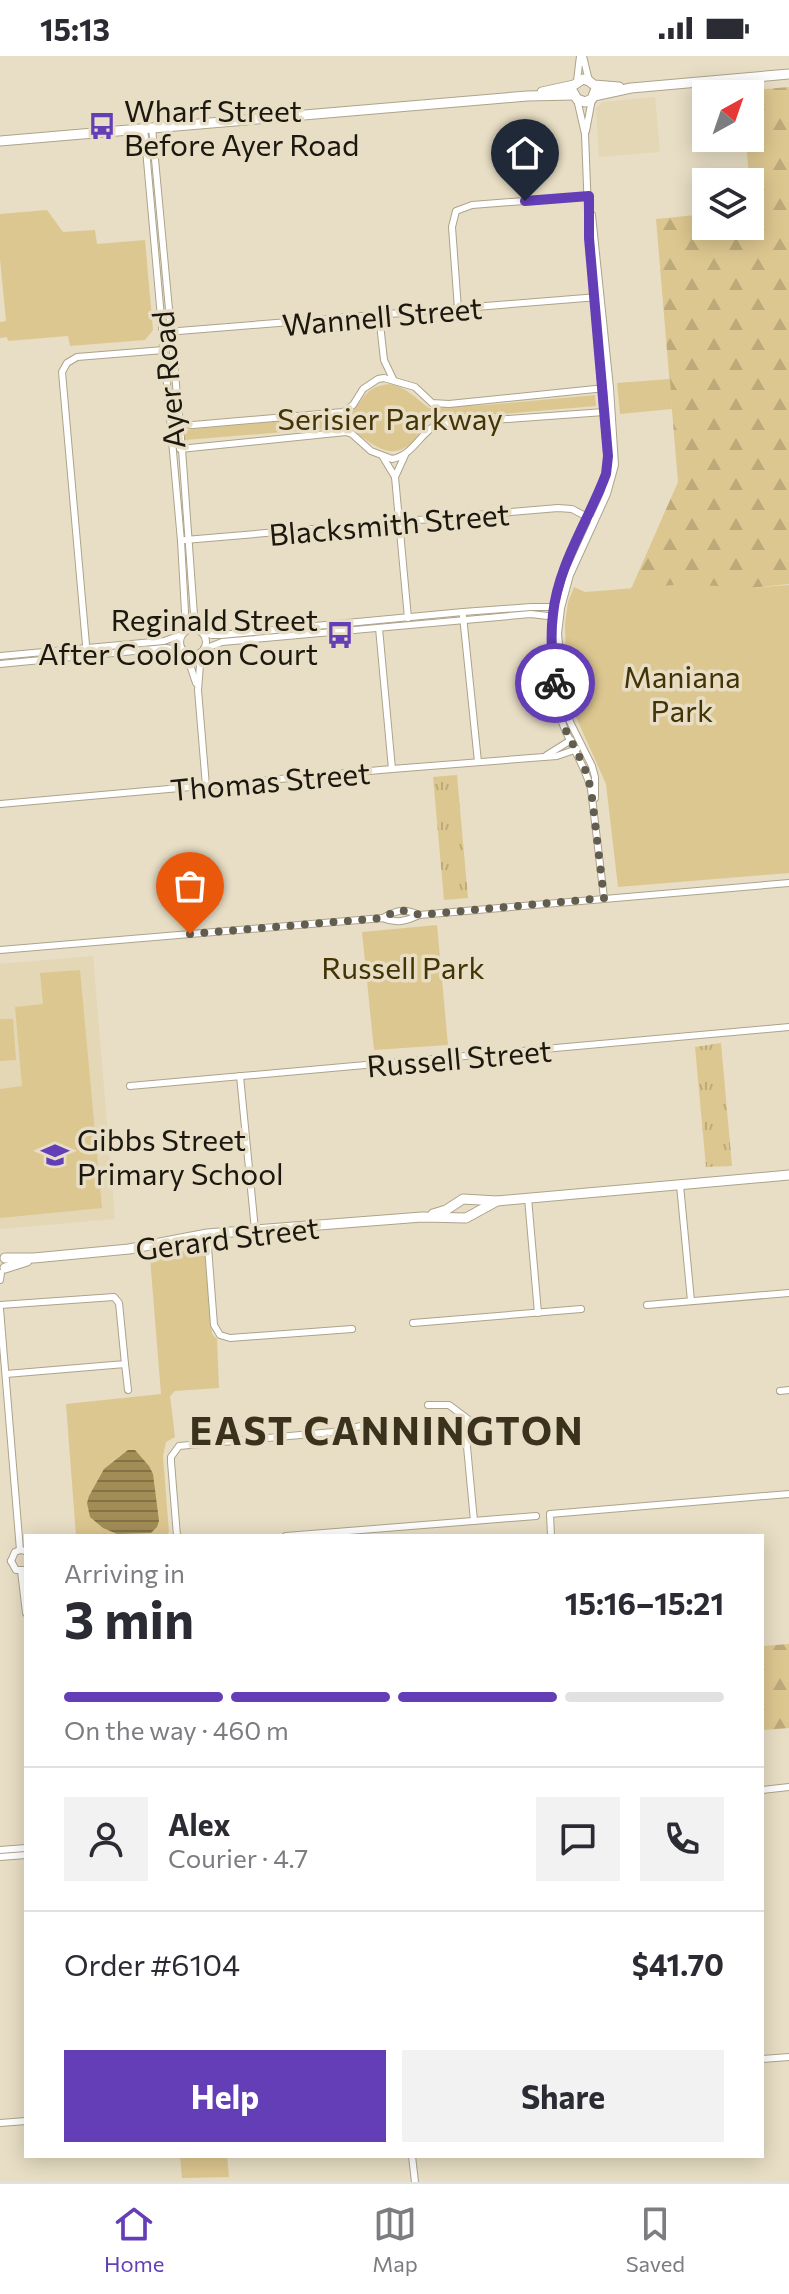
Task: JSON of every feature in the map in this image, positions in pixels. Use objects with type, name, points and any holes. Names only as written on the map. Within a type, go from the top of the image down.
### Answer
[{"type":"street","points":[[582,56],[592,83],[593,98],[585,134]]},
{"type":"street","points":[[582,56],[575,90],[585,134],[589,238],[598,296],[608,412],[608,464],[591,519],[563,573],[552,658],[558,711],[587,774],[595,813],[604,898]]},
{"type":"street","points":[[575,90],[585,102],[631,88],[789,74]]},
{"type":"street","points":[[0,141],[527,96],[575,90],[583,79],[631,88]]},
{"type":"street","name":"Ayer Road","points":[[148,127],[176,423],[174,450],[194,615],[199,630]]},
{"type":"street","points":[[458,309],[452,227],[456,211],[472,205],[589,196]]},
{"type":"street","name":"Wannell Street","points":[[166,332],[598,296]]},
{"type":"street","points":[[379,315],[384,360],[381,378]]},
{"type":"street","name":"Ayer Road","points":[[166,332],[164,350],[182,449],[185,540],[182,634]]},
{"type":"street","points":[[87,652],[62,372],[67,363],[77,357],[164,350]]},
{"type":"street","points":[[384,360],[393,379]]},
{"type":"street","points":[[176,423],[193,425],[343,412],[353,405],[363,389],[381,378],[415,387],[432,403],[449,404],[606,388]]},
{"type":"street","points":[[395,477],[405,455],[429,428],[438,424],[608,412]]},
{"type":"street","points":[[174,450],[346,432],[382,456],[392,459],[405,455]]},
{"type":"street","points":[[382,456],[395,477],[408,622]]},
{"type":"street","name":"Blacksmith Street","points":[[185,540],[558,508],[572,509],[591,519]]},
{"type":"street","points":[[0,664],[164,641],[189,629],[221,635],[408,622],[557,607]]},
{"type":"street","points":[[463,616],[531,614],[556,617]]},
{"type":"street","points":[[463,616],[478,762]]},
{"type":"street","points":[[556,617],[565,702],[595,777],[595,813]]},
{"type":"street","points":[[0,656],[165,648],[194,655],[222,642],[378,624]]},
{"type":"street","points":[[378,624],[392,769]]},
{"type":"street","points":[[199,630],[205,638],[198,690],[206,786]]},
{"type":"street","points":[[182,634],[179,642],[198,690]]},
{"type":"street","name":"Thomas Street","points":[[539,757],[554,752],[577,736]]},
{"type":"street","name":"Thomas Street","points":[[0,804],[557,756],[582,745]]},
{"type":"street","points":[[383,918],[396,922],[419,915],[789,883]]},
{"type":"street","points":[[0,950],[383,918],[400,910],[419,915]]},
{"type":"street","name":"Russell Street","points":[[130,1086],[789,1027]]},
{"type":"street","points":[[240,1076],[255,1230]]},
{"type":"street","name":"Gerard Street","points":[[422,1217],[446,1210],[463,1199],[497,1201],[789,1175]]},
{"type":"street","points":[[680,1185],[691,1301]]},
{"type":"street","points":[[528,1198],[538,1313]]},
{"type":"street","name":"Gerard Street","points":[[2,1265],[34,1258],[129,1249],[207,1234],[422,1217],[466,1218],[497,1201]]},
{"type":"street","points":[[207,1234],[214,1325],[220,1335],[230,1338],[352,1329]]},
{"type":"street","points":[[0,1280],[2,1265]]},
{"type":"street","points":[[647,1305],[789,1293]]},
{"type":"street","points":[[24,1570],[16,1570],[8,1562],[15,1552],[23,1550],[0,1307],[114,1297],[119,1303],[128,1390]]},
{"type":"street","points":[[413,1323],[581,1309]]},
{"type":"street","points":[[6,1374],[125,1364]]},
{"type":"street","points":[[780,1391],[789,1390]]},
{"type":"street","points":[[428,1405],[449,1405],[469,1420],[466,1436],[474,1521]]},
{"type":"street","points":[[0,1408],[8,1408]]},
{"type":"street","points":[[177,1534],[171,1457],[179,1446],[333,1432],[361,1426]]},
{"type":"street","points":[[551,1534],[550,1514],[789,1494]]},
{"type":"street","points":[[336,1533],[536,1516]]},
{"type":"street","points":[[764,1790],[789,1787]]},
{"type":"street","points":[[0,1850],[24,1848]]},
{"type":"street","points":[[0,1857],[24,1855]]},
{"type":"street","points":[[764,2059],[789,2057]]},
{"type":"street","points":[[0,2123],[24,2121]]},
{"type":"street","points":[[412,2158],[415,2182]]},
{"type":"shaded area","points":[[655,97],[660,152],[599,157],[596,109],[602,102]]},
{"type":"shaded area","name":"Gibbs Street Primary School","points":[[93,956],[115,1219],[0,1229],[0,964]]},
{"type":"shaded area","points":[[128,1450],[135,1450],[153,1474],[159,1521],[151,1533],[117,1534],[90,1517],[89,1496],[104,1469]]},
{"type":"green space","points":[[789,87],[789,584],[750,588],[631,589],[678,482],[656,219],[692,215],[692,240],[764,240],[764,168],[748,168],[747,152],[764,152],[764,89]]},
{"type":"green space","points":[[47,210],[63,232],[95,230],[97,244],[145,240],[153,330],[145,340],[70,346],[68,336],[8,341],[7,337],[0,338],[0,322],[6,321],[0,259],[0,214]]},
{"type":"green space","points":[[670,379],[672,409],[620,414],[617,383]]},
{"type":"green space","name":"Serisier Parkway","points":[[389,384],[406,390],[429,408],[595,395],[596,406],[430,420],[414,440],[396,451],[379,448],[347,427],[185,440],[184,430],[347,415],[374,388]]},
{"type":"green space","name":"Maniana Park","points":[[686,584],[750,588],[789,585],[789,873],[618,887],[606,784],[576,717],[566,668],[568,602],[574,587],[585,592]]},
{"type":"green space","points":[[457,775],[468,898],[444,900],[433,777]]},
{"type":"green space","name":"Russell Park","points":[[437,925],[448,1045],[374,1050],[362,932]]},
{"type":"green space","name":"Gibbs Street Primary School","points":[[80,970],[102,1208],[0,1218],[0,1089],[22,1086],[15,1007],[43,1004],[40,973]]},
{"type":"green space","points":[[0,1019],[13,1019],[16,1060],[0,1061]]},
{"type":"green space","points":[[721,1043],[732,1166],[706,1167],[695,1047]]},
{"type":"green space","points":[[201,1247],[205,1251],[212,1334],[217,1339],[219,1388],[175,1391],[170,1396],[175,1437],[166,1442],[163,1456],[169,1532],[76,1534],[66,1404],[161,1394],[150,1258]]},
{"type":"green space","points":[[789,1644],[789,1728],[764,1730],[764,1646]]},
{"type":"green space","points":[[180,2158],[227,2158],[229,2177],[182,2178]]},
{"type":"way so far","points":[[190,934],[383,918],[400,910],[419,915],[604,898],[591,789],[584,766],[558,711],[555,683]]},
{"type":"place","name":"Wharf Street Before Ayer Road","points":[[102,126]]},
{"type":"place","name":"Reginald Street After Cooloon Court","points":[[340,635]]},
{"type":"place","name":"Gibbs Street Primary School","points":[[55,1155]]},
{"type":"district","name":"EAST CANNINGTON","points":[[387,1429]]},
{"type":"route","points":[[525,201],[589,196],[589,238],[608,456],[606,474],[557,590],[552,616],[555,683]]}]
